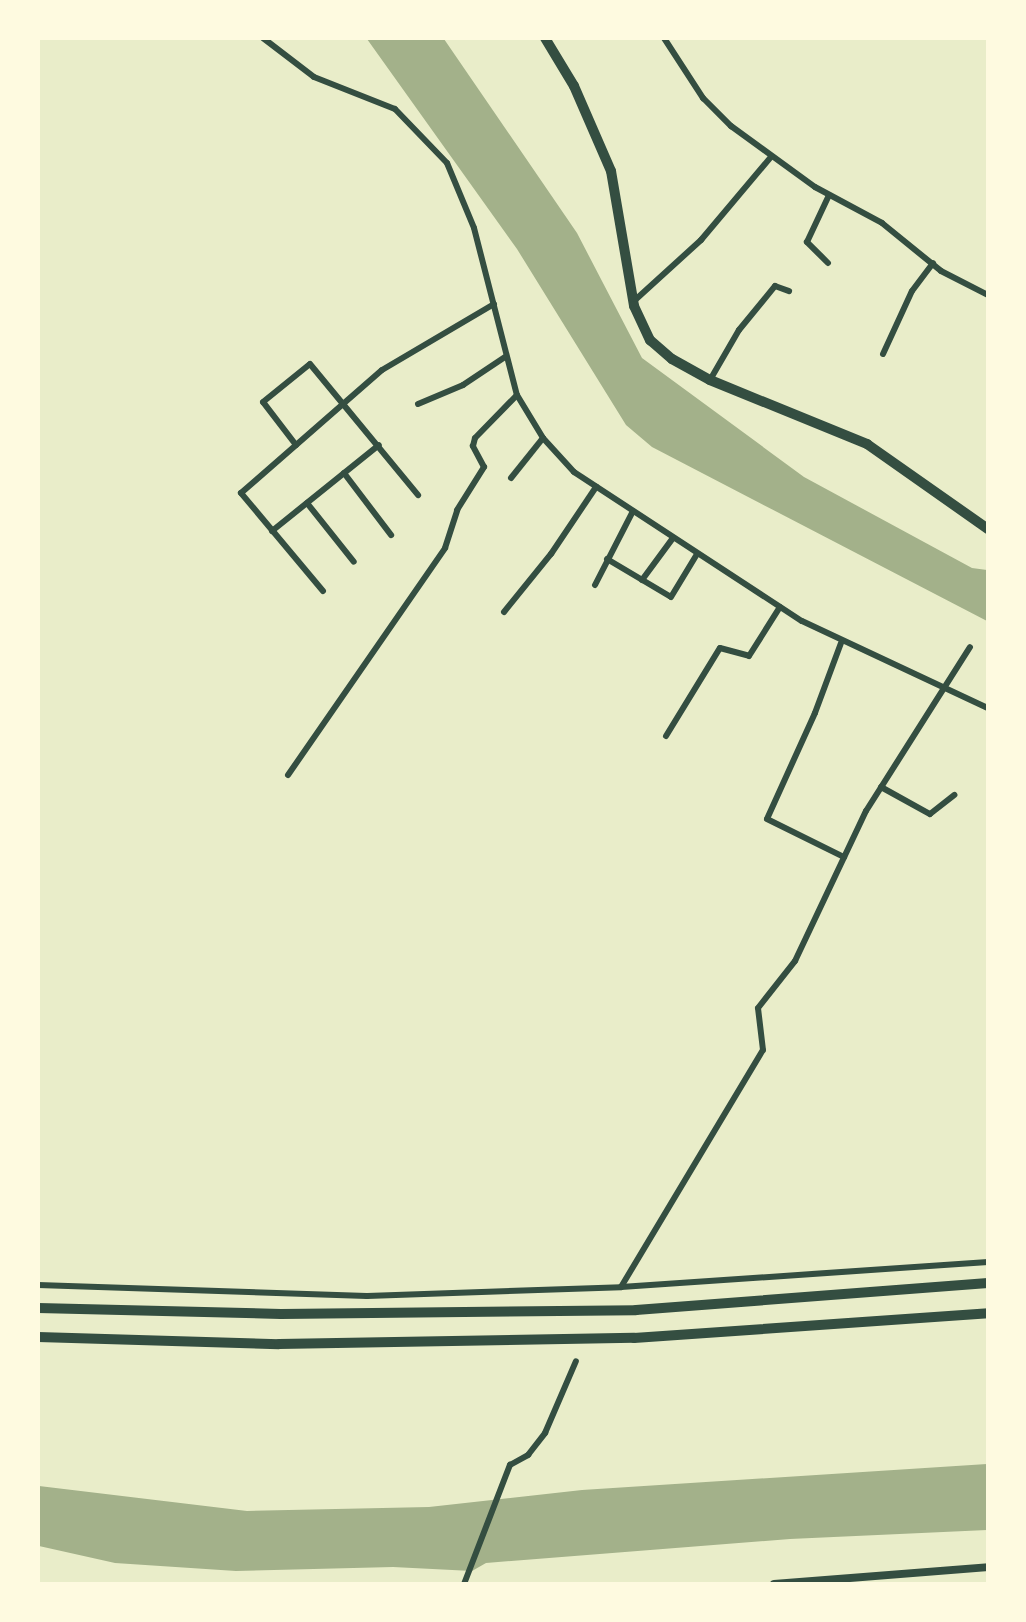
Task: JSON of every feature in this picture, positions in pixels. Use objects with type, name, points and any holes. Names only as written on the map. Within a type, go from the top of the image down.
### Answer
[{"type":"highway","points":[[38,1308],[281,1314],[636,1310],[988,1283]]},
{"type":"highway","points":[[38,1337],[279,1344],[634,1338],[988,1313]]},
{"type":"main road","points":[[545,38],[574,86],[611,171],[634,301],[650,340],[672,359],[709,380],[851,435],[988,529]]},
{"type":"street","points":[[263,38],[314,77],[395,109],[429,141],[457,180],[469,212],[517,395],[542,438],[574,472],[697,554],[841,643],[988,708]]},
{"type":"street","points":[[664,38],[713,110],[771,157],[829,195],[882,223],[933,263],[988,295]]},
{"type":"street","points":[[634,301],[701,240],[771,157]]},
{"type":"street","points":[[828,263],[807,242],[829,195]]},
{"type":"street","points":[[883,354],[912,291],[933,263]]},
{"type":"street","points":[[709,380],[739,330],[771,290],[779,286],[789,291]]},
{"type":"street","points":[[323,591],[241,493],[382,370],[494,304]]},
{"type":"street","points":[[418,404],[463,386],[505,356]]},
{"type":"street","points":[[296,445],[263,402],[310,364],[345,402],[418,495]]},
{"type":"street","points":[[288,775],[445,548],[457,510],[484,467],[473,446],[475,438],[517,395]]},
{"type":"street","points":[[511,478],[542,438]]},
{"type":"street","points":[[272,531],[379,445]]},
{"type":"street","points":[[344,474],[391,535]]},
{"type":"street","points":[[504,612],[551,554],[596,486]]},
{"type":"street","points":[[307,503],[354,562]]},
{"type":"street","points":[[595,585],[633,511]]},
{"type":"street","points":[[642,580],[673,538]]},
{"type":"street","points":[[607,559],[674,597],[697,554]]},
{"type":"street","points":[[666,736],[720,648],[749,656],[780,607]]},
{"type":"street","points":[[841,643],[815,713],[767,815],[769,823],[844,857]]},
{"type":"street","points":[[621,1287],[759,1057],[762,1050],[758,1008],[795,961],[844,857],[881,787],[970,647]]},
{"type":"street","points":[[881,787],[930,814],[954,795]]},
{"type":"street","points":[[38,1285],[367,1296],[621,1287],[988,1262]]},
{"type":"street","points":[[464,1584],[510,1465],[528,1455],[545,1433],[576,1361]]},
{"type":"street","points":[[774,1584],[988,1567]]},
{"type":"shaded area","points":[[367,39],[444,39],[577,233],[642,358],[804,477],[972,568],[987,570],[987,621],[652,447],[626,425],[517,249]]},
{"type":"shaded area","points":[[987,1464],[987,1530],[790,1539],[486,1563],[472,1571],[393,1567],[236,1571],[115,1563],[39,1546],[39,1486],[247,1511],[429,1507],[582,1490]]}]
